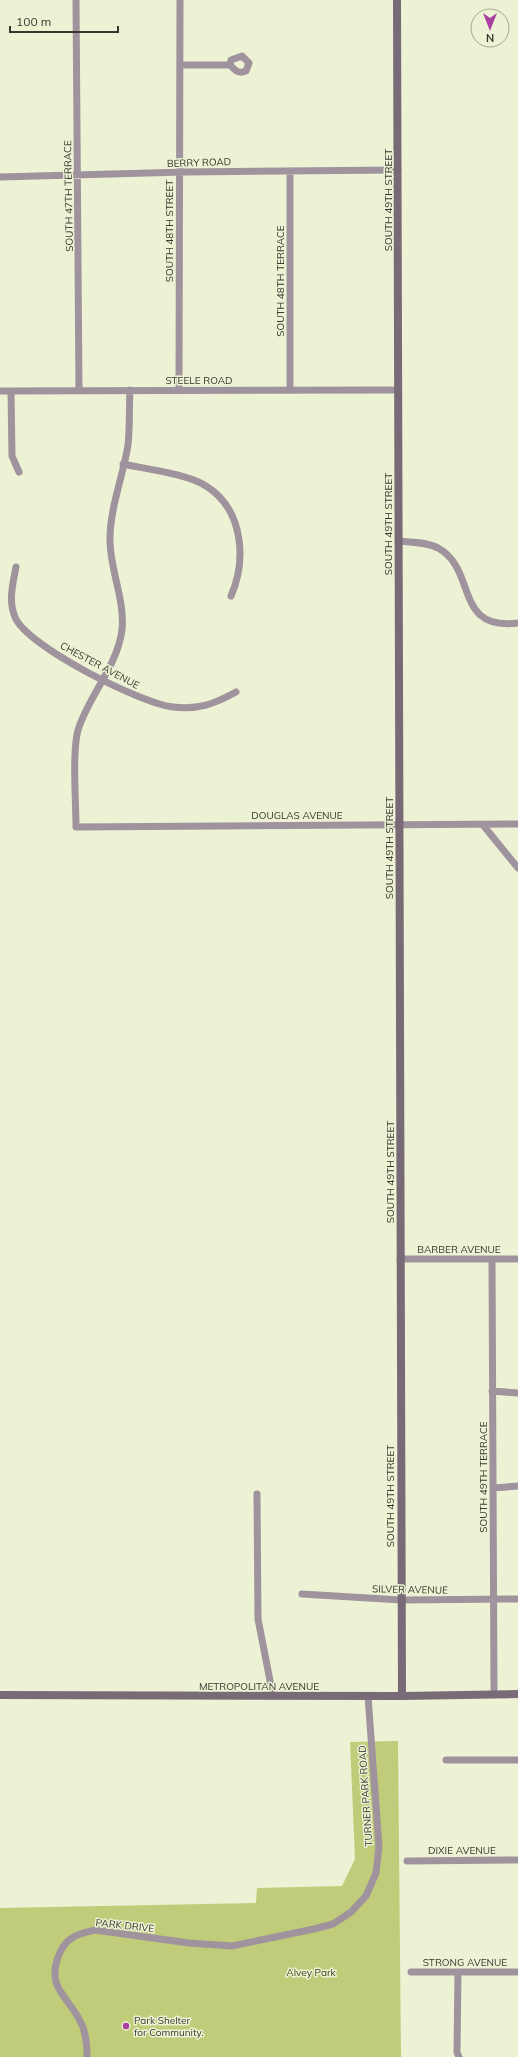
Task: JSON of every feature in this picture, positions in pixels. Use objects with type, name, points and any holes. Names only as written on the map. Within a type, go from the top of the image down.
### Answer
[{"type":"street","name":"SOUTH 47TH TERRACE","points":[[76,0],[79,391]]},
{"type":"street","name":"SOUTH 48TH STREET","points":[[178,390],[180,0]]},
{"type":"street","name":"SOUTH 49TH STREET","points":[[397,0],[398,825],[402,1696]]},
{"type":"street","points":[[180,65],[230,65]]},
{"type":"street","name":"BERRY ROAD","points":[[0,177],[179,172],[398,170]]},
{"type":"street","name":"SOUTH 48TH TERRACE","points":[[290,171],[290,390]]},
{"type":"street","points":[[103,680],[116,652],[122,629],[120,600],[113,568],[110,542],[123,464],[128,445],[130,390]]},
{"type":"street","name":"STEELE ROAD","points":[[0,391],[398,390]]},
{"type":"street","points":[[11,391],[12,456],[19,472]]},
{"type":"street","points":[[123,464],[180,476],[205,485],[220,496],[235,521],[240,537],[237,582],[231,596]]},
{"type":"street","points":[[398,541],[417,542],[438,549],[456,568],[471,605],[486,620],[501,625],[518,623]]},
{"type":"street","name":"CHESTER AVENUE","points":[[16,566],[11,590],[12,606],[15,618],[22,628],[42,646],[103,680],[148,700],[174,708],[209,706],[236,692]]},
{"type":"street","name":"DOUGLAS AVENUE","points":[[103,680],[84,716],[78,731],[76,752],[76,827],[143,825],[518,824]]},
{"type":"street","points":[[483,825],[518,868]]},
{"type":"street","name":"BARBER AVENUE","points":[[400,1259],[518,1259]]},
{"type":"street","name":"SOUTH 49TH TERRACE","points":[[492,1259],[494,1694]]},
{"type":"street","points":[[492,1391],[518,1393]]},
{"type":"street","points":[[493,1488],[518,1486]]},
{"type":"street","points":[[257,1494],[258,1619],[273,1696]]},
{"type":"street","name":"SILVER AVENUE","points":[[302,1594],[401,1600],[518,1599]]},
{"type":"street","name":"METROPOLITAN AVENUE","points":[[0,1694],[273,1696],[518,1694]]},
{"type":"street","name":"TURNER PARK ROAD","points":[[214,1945],[232,1946],[334,1924],[351,1912],[366,1896],[376,1873],[379,1846],[368,1696]]},
{"type":"street","points":[[446,1760],[518,1760]]},
{"type":"street","name":"DIXIE AVENUE","points":[[407,1860],[518,1860]]},
{"type":"street","name":"PARK DRIVE","points":[[87,2057],[87,2047],[81,2022],[57,1983],[56,1966],[62,1947],[71,1938],[82,1933],[95,1930],[214,1945]]},
{"type":"street","name":"STRONG AVENUE","points":[[411,1972],[518,1972]]},
{"type":"street","points":[[458,1972],[457,2052],[459,2057]]},
{"type":"green space","name":"Alvey Park","points":[[398,1741],[401,2057],[0,2057],[0,1908],[256,1903],[257,1888],[342,1886],[355,1859],[350,1742]]},
{"type":"place","name":"Park Shelter for Community.","points":[[126,2026]]}]
